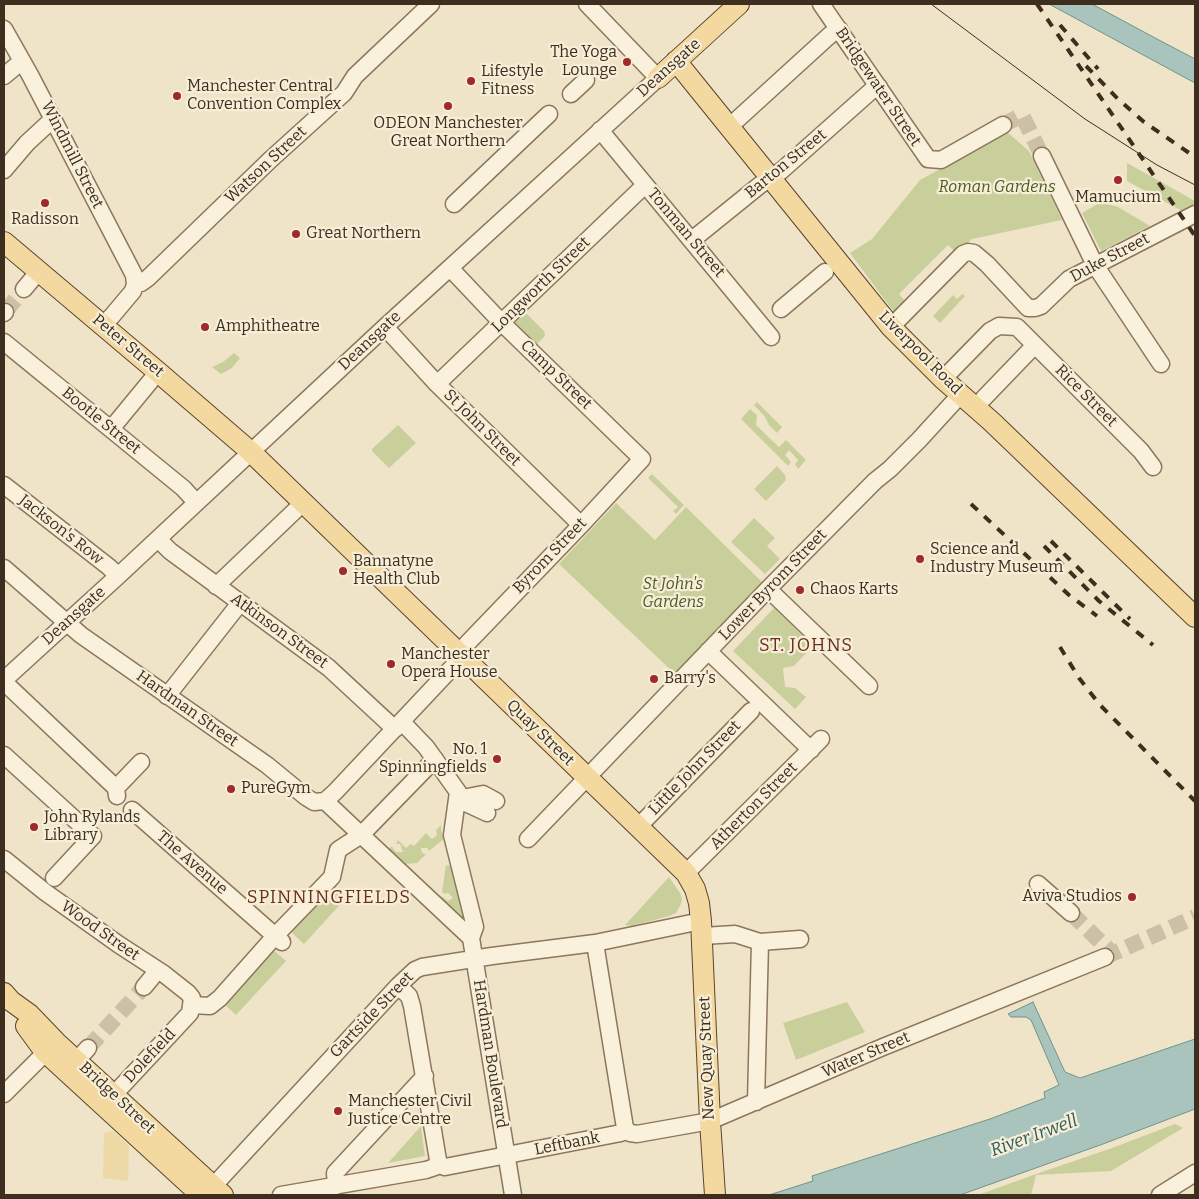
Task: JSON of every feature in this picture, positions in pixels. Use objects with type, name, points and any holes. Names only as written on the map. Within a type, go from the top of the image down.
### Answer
[{"type":"main road","name":"Deansgate","points":[[658,78],[739,4]]},
{"type":"main road","name":"Liverpool Road","points":[[676,61],[891,327],[943,379],[992,422],[1195,617]]},
{"type":"main road","name":"Peter Street","points":[[4,242],[251,452]]},
{"type":"main road","name":"Quay Street","points":[[251,452],[686,873],[700,902],[702,928]]},
{"type":"main road","name":"New Quay Street","points":[[702,928],[715,1195]]},
{"type":"main road","name":"Bridge Street","points":[[7,997],[29,1014],[51,1047],[77,1060],[109,1100],[210,1193]]},
{"type":"street","name":"Watson Street","points":[[103,325],[133,291],[136,284],[141,284],[148,278],[270,160],[344,93],[355,76],[431,4]]},
{"type":"street","points":[[587,4],[658,78]]},
{"type":"street","name":"Bridgewater Street","points":[[821,4],[925,156],[932,161],[941,160],[1003,125]]},
{"type":"street","name":"Windmill Street","points":[[4,29],[130,267],[136,284]]},
{"type":"street","points":[[729,127],[830,35],[839,30]]},
{"type":"street","points":[[4,76],[22,61]]},
{"type":"street","name":"Deansgate","points":[[4,681],[10,663],[67,623],[385,327],[658,78]]},
{"type":"street","points":[[571,94],[586,80]]},
{"type":"street","name":"Barton Street","points":[[692,240],[781,171],[871,91],[879,87]]},
{"type":"street","points":[[454,204],[549,114]]},
{"type":"street","points":[[4,170],[27,143],[53,119]]},
{"type":"street","name":"Tonman Street","points":[[600,130],[771,337]]},
{"type":"street","points":[[1042,156],[1095,265],[1161,364]]},
{"type":"street","name":"Longworth Street","points":[[437,384],[645,185]]},
{"type":"street","name":"Duke Street","points":[[1028,308],[1041,306],[1069,279],[1195,214]]},
{"type":"street","points":[[891,327],[963,254],[968,252],[974,253],[987,264],[1028,308],[1017,327],[1000,326],[990,331],[943,379]]},
{"type":"street","name":"Camp Street","points":[[450,268],[502,323],[642,459]]},
{"type":"street","points":[[24,289],[39,271]]},
{"type":"street","points":[[781,309],[825,272]]},
{"type":"street","name":"St John Street","points":[[385,327],[437,384],[581,525]]},
{"type":"street","name":"Rice Street","points":[[1017,327],[1141,451],[1153,467]]},
{"type":"street","name":"Bootle Street","points":[[4,342],[183,488],[196,502]]},
{"type":"street","points":[[983,399],[1035,345]]},
{"type":"street","points":[[111,429],[158,372]]},
{"type":"street","name":"Lower Byrom Street","points":[[587,777],[768,589],[875,481],[894,466],[961,394]]},
{"type":"street","name":"Byrom Street","points":[[324,801],[361,766],[460,655],[642,459]]},
{"type":"street","name":"Jackson's Row","points":[[4,485],[118,576]]},
{"type":"street","points":[[216,586],[303,503]]},
{"type":"street","name":"Atkinson Street","points":[[158,539],[170,551],[216,586],[329,668],[426,747],[458,792],[457,799]]},
{"type":"street","name":"Hardman Street","points":[[4,568],[82,635],[267,765],[306,798],[314,802],[324,801]]},
{"type":"street","points":[[768,589],[869,686]]},
{"type":"street","points":[[167,696],[240,603]]},
{"type":"street","name":"Atherton Street","points":[[686,873],[816,745],[708,651]]},
{"type":"street","points":[[4,681],[116,792],[141,762]]},
{"type":"street","name":"Little John Street","points":[[639,826],[751,711]]},
{"type":"street","points":[[4,755],[93,836],[54,878]]},
{"type":"street","points":[[192,1005],[210,1006],[220,998],[282,935],[332,877],[338,850],[361,835],[435,759]]},
{"type":"street","points":[[528,840],[587,777]]},
{"type":"street","points":[[457,799],[482,794],[492,807]]},
{"type":"street","name":"Hardman Boulevard","points":[[457,799],[452,836],[475,927],[473,950],[507,1155]]},
{"type":"street","points":[[324,801],[361,835],[473,950]]},
{"type":"street","name":"The Avenue","points":[[132,810],[282,935]]},
{"type":"street","name":"Wood Street","points":[[4,859],[45,892],[188,993],[192,998],[192,1005]]},
{"type":"street","points":[[1038,884],[1070,913]]},
{"type":"street","name":"Gartside Street","points":[[210,1193],[398,986],[415,970],[473,950],[595,943],[702,928],[735,934],[760,942]]},
{"type":"street","points":[[756,1102],[760,942],[800,938]]},
{"type":"street","points":[[595,943],[625,1128]]},
{"type":"street","name":"Water Street","points":[[625,1128],[630,1133],[637,1134],[710,1121],[883,1047],[1099,960]]},
{"type":"street","points":[[144,987],[158,970]]},
{"type":"street","points":[[398,986],[409,996],[417,1031],[438,1160],[437,1164]]},
{"type":"street","name":"Dolefield","points":[[109,1100],[190,1013],[192,1005]]},
{"type":"street","points":[[4,1094],[51,1047]]},
{"type":"street","points":[[336,1186],[335,1173],[426,1084]]},
{"type":"street","name":"Leftbank","points":[[282,1195],[426,1170],[435,1167],[437,1164],[445,1167],[622,1133],[625,1128]]},
{"type":"street","points":[[507,1155],[513,1195]]},
{"type":"street","points":[[1160,1195],[1195,1173]]},
{"type":"green space","name":"Roman Gardens","points":[[1007,132],[1029,151],[1062,220],[972,239],[956,253],[948,245],[899,294],[907,303],[896,315],[850,253],[872,239],[920,180]]},
{"type":"green space","points":[[1127,163],[1195,201],[1195,218],[1127,181]]},
{"type":"green space","points":[[1101,202],[1118,207],[1150,226],[1101,251],[1082,213]]},
{"type":"green space","points":[[962,294],[965,296],[940,323],[933,316],[953,295],[957,299]]},
{"type":"green space","points":[[525,312],[544,331],[545,336],[534,347],[514,324]]},
{"type":"green space","points":[[234,353],[240,358],[232,368],[221,374],[212,367],[223,362]]},
{"type":"green space","points":[[757,402],[782,427],[777,433],[754,405]]},
{"type":"green space","points":[[750,409],[757,415],[756,425],[779,447],[786,440],[806,460],[798,469],[795,464],[798,460],[789,450],[785,455],[791,462],[788,466],[741,419]]},
{"type":"green space","points":[[398,425],[416,443],[389,468],[372,449]]},
{"type":"green space","points":[[777,466],[785,475],[786,480],[766,501],[754,489]]},
{"type":"green space","points":[[652,474],[684,505],[676,514],[673,511],[678,507],[648,478]]},
{"type":"green space","name":"St John's Gardens","points":[[616,503],[655,540],[686,507],[764,584],[675,674],[559,564]]},
{"type":"green space","points":[[754,518],[775,538],[767,546],[780,559],[765,574],[731,542]]},
{"type":"green space","points":[[774,608],[813,646],[794,666],[783,668],[785,687],[795,688],[806,697],[795,709],[733,651]]},
{"type":"green space","points":[[441,825],[441,831],[445,838],[429,851],[427,848],[421,848],[422,853],[426,854],[417,863],[405,864],[387,852],[392,847],[396,852],[403,852],[400,844],[396,844],[398,840],[406,848],[411,844],[414,846],[426,833],[432,839],[437,835],[436,830]]},
{"type":"green space","points":[[446,865],[452,866],[455,874],[453,878],[469,925],[441,901],[441,896],[448,901],[453,898],[448,893],[444,894],[442,892]]},
{"type":"green space","points":[[669,877],[682,899],[676,913],[632,926],[625,925]]},
{"type":"green space","points":[[335,887],[347,897],[304,944],[288,929]]},
{"type":"green space","points":[[270,947],[286,961],[236,1015],[221,1001]]},
{"type":"green space","points":[[847,1002],[865,1032],[796,1060],[783,1023]]},
{"type":"green space","points":[[1175,1124],[1183,1128],[1111,1171],[1036,1175],[1031,1195],[978,1195],[1112,1148]]},
{"type":"green space","points":[[421,1126],[425,1156],[388,1163]]},
{"type":"sand","points":[[113,1131],[129,1146],[128,1181],[103,1178],[104,1133]]},
{"type":"water","points":[[1049,4],[1092,4],[1195,59],[1195,83]]},
{"type":"water","name":"River Irwell","points":[[1033,1002],[1065,1072],[1080,1078],[1195,1039],[1195,1109],[960,1195],[769,1195],[813,1181],[812,1176],[990,1119],[1045,1098],[1044,1092],[1059,1085],[1031,1020],[1026,1017],[1011,1017],[1008,1014]]},
{"type":"tunnel","points":[[1003,125],[1022,115],[1042,156]]},
{"type":"tunnel","points":[[5,312],[24,289]]},
{"type":"tunnel","points":[[1071,913],[1113,954]]},
{"type":"tunnel","points":[[1105,957],[1195,917]]},
{"type":"tunnel","points":[[88,1048],[144,987]]},
{"type":"tram line","points":[[931,4],[1085,119],[1157,165],[1195,185]]},
{"type":"railway","points":[[1037,4],[1195,236]]},
{"type":"railway","points":[[1060,25],[1098,69]]},
{"type":"railway","points":[[1086,66],[1118,99],[1144,122],[1195,157]]},
{"type":"railway","points":[[971,504],[1069,595],[1097,616]]},
{"type":"railway","points":[[1051,541],[1130,619]]},
{"type":"railway","points":[[1044,546],[1099,601],[1153,645]]},
{"type":"railway","points":[[1060,647],[1079,678],[1100,705],[1195,801]]},
{"type":"place","name":"The Yoga Lounge","points":[[627,62]]},
{"type":"place","name":"Lifestyle Fitness","points":[[471,81]]},
{"type":"place","name":"Manchester Central Convention Complex","points":[[177,96]]},
{"type":"place","name":"ODEON Manchester Great Northern","points":[[448,106]]},
{"type":"place","name":"Mamucium","points":[[1118,180]]},
{"type":"place","name":"Radisson","points":[[45,203]]},
{"type":"place","name":"Great Northern","points":[[296,234]]},
{"type":"place","name":"Amphitheatre","points":[[205,327]]},
{"type":"place","name":"Science and Industry Museum","points":[[920,559]]},
{"type":"place","name":"Bannatyne Health Club","points":[[343,571]]},
{"type":"place","name":"Chaos Karts","points":[[800,590]]},
{"type":"place","name":"Manchester Opera House","points":[[391,664]]},
{"type":"place","name":"Barry's","points":[[654,679]]},
{"type":"place","name":"No. 1 Spinningfields","points":[[497,759]]},
{"type":"place","name":"PureGym","points":[[231,789]]},
{"type":"place","name":"John Rylands Library","points":[[34,827]]},
{"type":"place","name":"Aviva Studios","points":[[1132,897]]},
{"type":"place","name":"Manchester Civil Justice Centre","points":[[338,1111]]},
{"type":"district","name":"ST. JOHNS","points":[[806,646]]},
{"type":"district","name":"SPINNINGFIELDS","points":[[329,898]]}]
